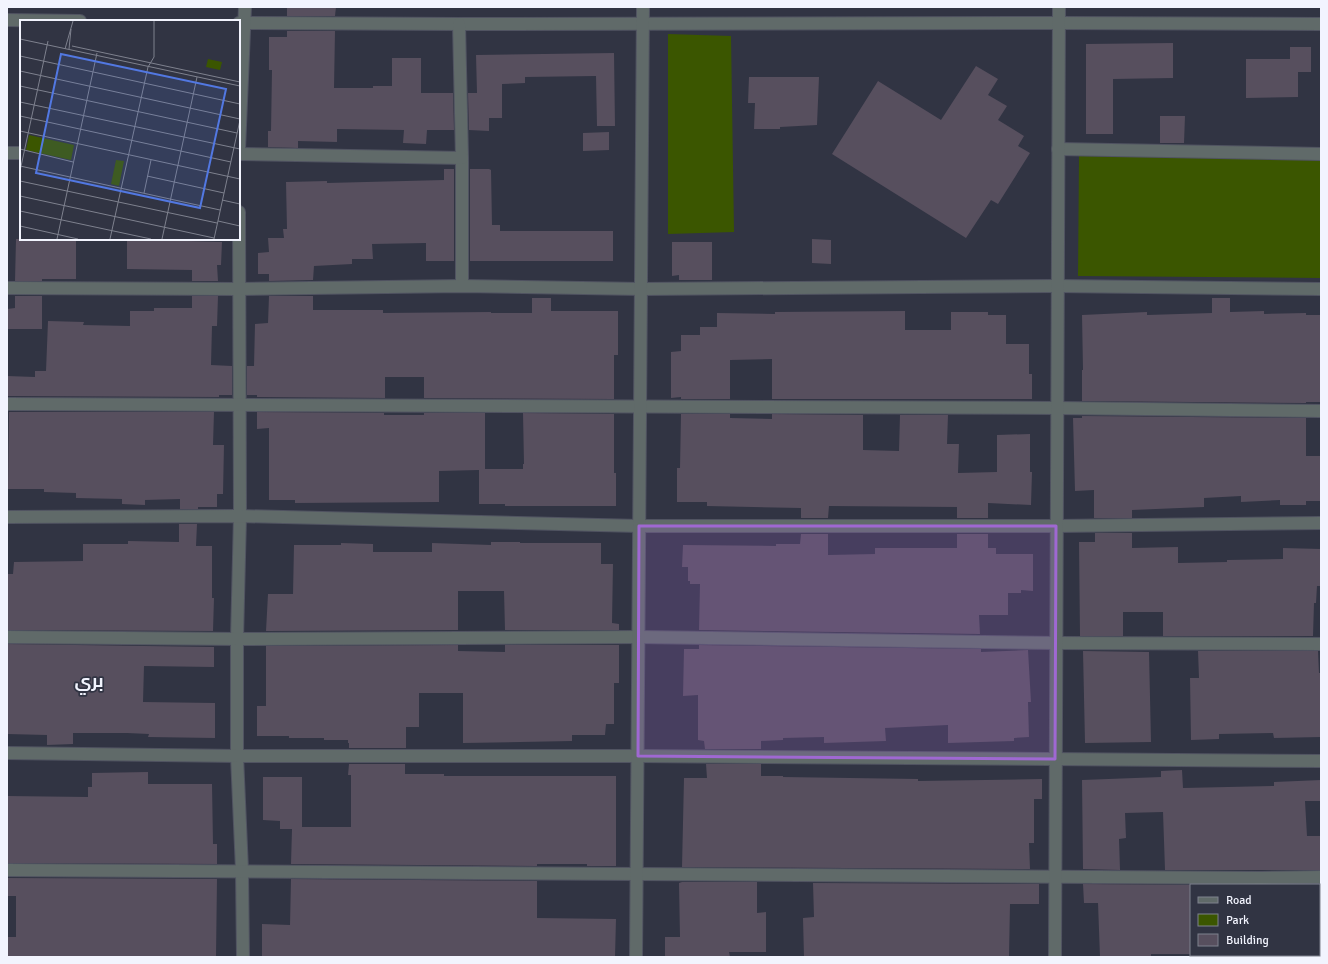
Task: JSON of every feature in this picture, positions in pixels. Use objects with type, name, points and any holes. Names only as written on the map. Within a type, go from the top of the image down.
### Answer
[{"type":"street","points":[[240,107],[242,23],[245,7]]},
{"type":"street","points":[[636,957],[643,7]]},
{"type":"street","points":[[1055,957],[1059,7]]},
{"type":"street","points":[[7,20],[20,20]]},
{"type":"street","points":[[242,23],[1321,24]]},
{"type":"street","points":[[459,24],[462,158],[462,286]]},
{"type":"street","points":[[1058,149],[1321,154]]},
{"type":"street","points":[[7,153],[20,153]]},
{"type":"street","points":[[240,154],[462,158]]},
{"type":"street","points":[[239,240],[240,516],[237,638],[237,756],[242,870],[243,957]]},
{"type":"street","points":[[7,288],[239,289],[462,286],[641,289],[1057,286],[1321,289]]},
{"type":"street","points":[[7,404],[1057,408],[1321,411]]},
{"type":"street","points":[[7,517],[240,516],[639,526],[1056,526],[1321,524]]},
{"type":"street","points":[[7,637],[639,637],[1056,643],[1321,644]]},
{"type":"street","points":[[7,753],[237,756],[638,756],[1321,762]]},
{"type":"street","points":[[7,870],[242,870],[1253,878],[1321,876]]},
{"type":"highlighted area","points":[[639,526],[1056,526],[1055,759],[638,756]]},
{"type":"green space","points":[[668,34],[731,36],[734,232],[668,234]]},
{"type":"green space","points":[[1079,156],[1321,159],[1321,278],[1078,276]]},
{"type":"building","points":[[287,7],[336,7],[335,16],[287,16]]},
{"type":"building","points":[[287,31],[335,31],[334,88],[373,88],[373,86],[392,86],[392,58],[421,58],[421,93],[453,93],[454,130],[427,130],[426,144],[403,143],[404,130],[337,129],[337,142],[298,141],[298,148],[268,147],[268,131],[271,131],[272,70],[269,70],[269,37],[287,37]]},
{"type":"building","points":[[1173,43],[1173,78],[1113,79],[1113,134],[1086,134],[1086,44]]},
{"type":"building","points":[[1290,47],[1311,47],[1311,72],[1298,72],[1298,97],[1246,98],[1246,59],[1290,59]]},
{"type":"building","points":[[614,53],[615,126],[597,126],[596,76],[525,77],[525,83],[502,84],[502,118],[489,118],[489,131],[469,130],[468,93],[477,93],[476,55]]},
{"type":"building","points":[[976,66],[998,79],[988,95],[1007,106],[998,120],[1024,136],[1018,146],[1030,153],[998,204],[991,200],[966,238],[832,154],[878,81],[941,120]]},
{"type":"building","points":[[749,77],[819,77],[817,125],[780,127],[780,129],[754,129],[755,103],[748,103]]},
{"type":"building","points":[[1160,116],[1185,116],[1184,143],[1160,143]]},
{"type":"building","points":[[609,132],[609,150],[583,151],[583,133]]},
{"type":"building","points":[[444,169],[454,169],[454,261],[426,261],[426,243],[372,244],[373,259],[352,259],[352,264],[314,266],[313,280],[269,281],[269,274],[258,274],[258,253],[269,252],[268,238],[284,238],[283,229],[287,229],[286,182],[327,181],[327,183],[444,180]]},
{"type":"building","points":[[470,169],[491,170],[492,225],[500,225],[500,231],[613,231],[613,261],[470,261]]},
{"type":"building","points":[[16,239],[76,240],[76,279],[15,281]]},
{"type":"building","points":[[812,239],[831,240],[831,264],[812,263]]},
{"type":"building","points":[[127,240],[188,240],[222,242],[221,265],[217,265],[218,281],[192,281],[192,270],[127,269]]},
{"type":"building","points":[[672,242],[712,242],[712,280],[679,280],[679,275],[672,276]]},
{"type":"building","points":[[15,296],[42,296],[42,329],[7,329],[7,309],[15,308]]},
{"type":"building","points":[[192,296],[218,296],[217,326],[212,326],[211,365],[232,366],[232,395],[219,395],[219,397],[7,396],[7,376],[35,377],[35,371],[46,371],[48,321],[84,322],[83,325],[130,326],[130,311],[154,311],[154,308],[192,308]]},
{"type":"building","points":[[269,296],[313,296],[313,310],[383,310],[383,313],[532,313],[532,298],[551,298],[551,311],[618,311],[618,355],[614,355],[614,399],[424,398],[424,377],[385,377],[385,398],[257,397],[257,395],[247,395],[247,366],[254,366],[255,324],[268,323]]},
{"type":"building","points":[[1212,298],[1230,298],[1230,312],[1264,311],[1264,314],[1306,313],[1306,315],[1321,315],[1321,402],[1082,401],[1082,315],[1147,312],[1147,315],[1212,313]]},
{"type":"building","points":[[905,311],[905,330],[951,330],[951,312],[988,312],[988,315],[1006,315],[1006,344],[1029,344],[1029,374],[1032,374],[1032,399],[772,399],[772,359],[730,360],[730,399],[671,398],[671,352],[681,351],[681,335],[700,335],[700,327],[717,327],[717,313],[775,314],[775,312]]},
{"type":"building","points":[[9,412],[214,412],[213,445],[224,445],[223,494],[217,494],[217,507],[180,509],[180,499],[145,500],[145,505],[122,504],[122,499],[76,498],[76,493],[44,492],[44,489],[8,489]]},
{"type":"building","points":[[257,412],[384,413],[384,415],[424,415],[424,413],[485,413],[485,469],[523,469],[523,413],[614,414],[614,473],[616,473],[616,506],[505,506],[505,504],[479,504],[479,470],[439,471],[439,502],[295,503],[295,500],[269,500],[269,428],[257,429]]},
{"type":"building","points":[[681,414],[730,414],[730,418],[772,419],[772,414],[863,415],[863,450],[899,451],[900,415],[948,415],[947,444],[959,444],[958,473],[997,472],[997,435],[1030,434],[1030,472],[1032,472],[1031,505],[988,503],[988,518],[957,518],[957,507],[829,506],[828,518],[801,518],[801,508],[707,506],[707,502],[677,502],[677,468],[680,468]]},
{"type":"building","points":[[1082,416],[1306,418],[1306,456],[1321,456],[1321,501],[1306,501],[1306,505],[1280,505],[1280,500],[1241,502],[1241,496],[1204,498],[1204,507],[1132,510],[1132,518],[1094,518],[1094,490],[1075,491],[1073,418],[1082,418]]},
{"type":"building","points":[[179,524],[197,524],[196,546],[212,546],[212,598],[214,598],[213,631],[7,630],[7,574],[13,574],[14,562],[83,561],[83,544],[128,544],[128,541],[179,542]]},
{"type":"building","points":[[1095,533],[1132,533],[1132,548],[1178,547],[1178,563],[1283,559],[1283,548],[1321,549],[1321,586],[1317,586],[1316,603],[1314,603],[1313,636],[1163,636],[1163,612],[1123,612],[1123,636],[1080,636],[1079,542],[1095,542]]},
{"type":"building","points":[[801,534],[828,534],[828,555],[875,554],[875,548],[957,548],[957,534],[988,534],[988,548],[996,548],[996,554],[1033,554],[1033,591],[1021,590],[1021,593],[1008,593],[1008,615],[979,615],[980,634],[699,630],[700,584],[690,584],[690,581],[688,581],[688,567],[682,567],[683,545],[776,546],[776,544],[800,544]]},
{"type":"building","points":[[491,542],[601,543],[601,564],[613,564],[612,623],[619,624],[619,630],[505,630],[504,591],[458,591],[458,630],[266,631],[268,594],[293,594],[294,545],[341,545],[341,543],[373,544],[373,552],[432,552],[432,543],[491,545]]},
{"type":"building","points":[[7,644],[214,647],[214,667],[144,666],[143,702],[215,703],[215,738],[148,737],[149,734],[127,733],[73,733],[73,744],[47,745],[47,735],[7,734]]},
{"type":"building","points":[[458,645],[458,651],[505,652],[505,645],[619,645],[619,683],[614,683],[614,724],[606,724],[605,735],[572,735],[572,741],[463,743],[463,693],[419,693],[419,727],[406,727],[406,748],[349,748],[348,740],[289,738],[289,736],[257,736],[257,706],[266,706],[266,646]]},
{"type":"building","points":[[699,645],[981,649],[981,652],[1028,650],[1031,702],[1028,702],[1029,737],[1014,738],[1014,741],[948,743],[948,725],[885,728],[886,741],[824,743],[824,737],[783,738],[783,740],[761,741],[761,749],[705,749],[704,741],[698,740],[698,695],[683,696],[684,649],[699,649]]},
{"type":"building","points":[[1083,651],[1149,652],[1151,742],[1085,743]]},
{"type":"building","points":[[1198,651],[1318,651],[1319,673],[1321,673],[1321,737],[1274,738],[1273,733],[1219,734],[1219,739],[1191,740],[1190,678],[1199,678]]},
{"type":"building","points":[[349,764],[405,764],[405,774],[444,774],[444,776],[616,776],[616,866],[587,866],[587,864],[537,864],[537,866],[291,864],[292,829],[280,829],[280,821],[263,820],[263,777],[302,777],[302,827],[351,827],[351,775],[348,775]]},
{"type":"building","points":[[706,764],[761,764],[761,776],[783,777],[918,779],[918,781],[1042,779],[1042,799],[1034,799],[1034,843],[1029,843],[1030,869],[682,867],[684,778],[707,778]]},
{"type":"building","points":[[1182,770],[1183,788],[1274,786],[1274,782],[1321,780],[1321,801],[1305,801],[1307,836],[1321,836],[1321,870],[1165,870],[1163,812],[1125,813],[1126,838],[1119,839],[1120,870],[1083,869],[1082,780],[1161,777],[1161,771]]},
{"type":"building","points":[[148,772],[148,784],[212,784],[213,844],[217,844],[217,864],[7,863],[7,796],[88,797],[88,787],[92,787],[92,773]]},
{"type":"building","points":[[7,878],[217,879],[216,957],[7,957],[7,937],[16,937],[16,896],[7,896]]},
{"type":"building","points":[[291,879],[537,881],[537,918],[616,919],[615,957],[262,957],[262,924],[290,925]]},
{"type":"building","points":[[757,882],[757,913],[766,912],[766,952],[729,952],[730,957],[665,957],[665,937],[680,937],[679,883]]},
{"type":"building","points":[[813,883],[1039,884],[1039,904],[1010,904],[1009,957],[804,957],[803,918],[814,917]]},
{"type":"building","points":[[1083,884],[1190,885],[1190,954],[1151,954],[1151,957],[1100,957],[1098,903],[1084,903]]},
{"type":"district","name":"بري","points":[[89,681]]}]
